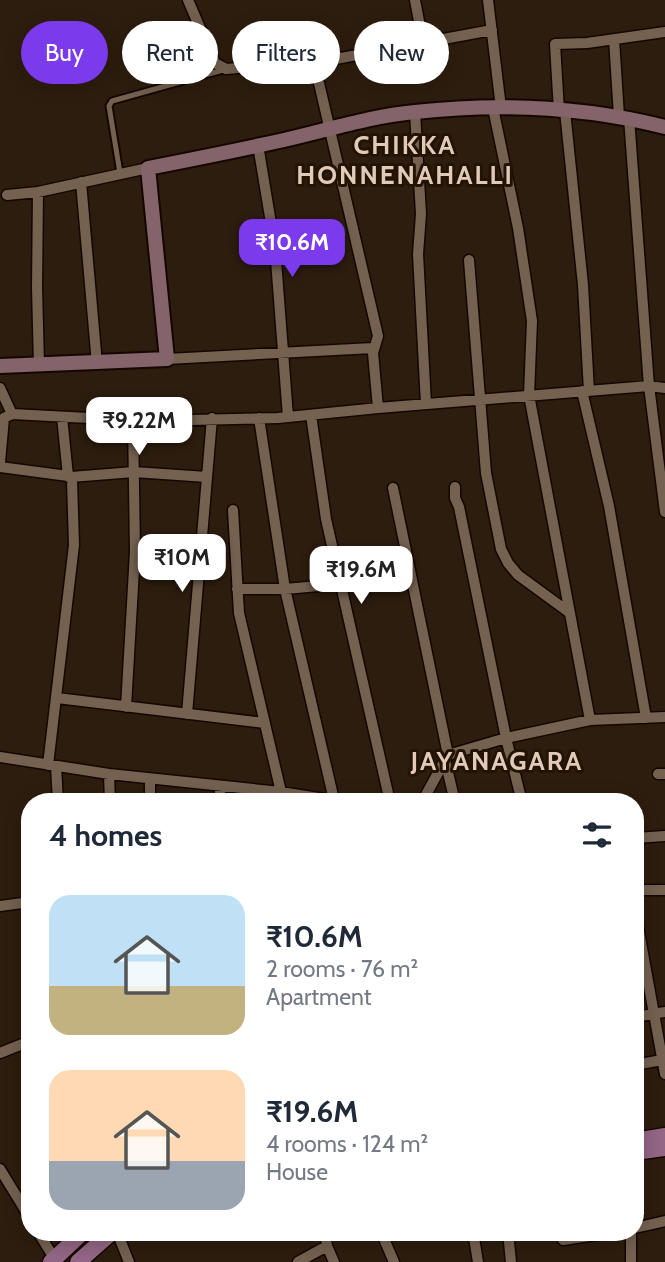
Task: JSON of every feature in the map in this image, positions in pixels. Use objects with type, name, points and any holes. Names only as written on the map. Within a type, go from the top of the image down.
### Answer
[{"type":"main road","points":[[644,1140],[665,1136]]},
{"type":"main road","points":[[644,1151],[665,1148]]},
{"type":"main road","points":[[52,1260],[73,1241]]},
{"type":"main road","points":[[78,1262],[104,1241]]},
{"type":"street","points":[[188,0],[215,62],[226,69],[232,69]]},
{"type":"street","points":[[415,0],[419,21]]},
{"type":"street","points":[[500,0],[488,1],[497,108],[532,321],[529,395],[590,720]]},
{"type":"street","points":[[449,37],[492,30]]},
{"type":"street","points":[[646,718],[586,391],[583,285],[555,44],[587,43],[665,32]]},
{"type":"street","points":[[614,39],[624,117],[649,386],[665,512]]},
{"type":"street","points":[[319,84],[378,336],[373,348],[378,408]]},
{"type":"street","points":[[6,195],[38,192],[415,112],[497,108],[562,111],[624,117],[665,127]]},
{"type":"street","points":[[415,112],[422,214],[418,254],[426,404]]},
{"type":"street","points":[[258,145],[275,247],[288,417]]},
{"type":"street","points":[[148,168],[167,359]]},
{"type":"street","points":[[81,182],[97,364]]},
{"type":"street","points":[[38,192],[39,366]]},
{"type":"street","points":[[468,260],[486,473],[504,557],[518,575],[570,613]]},
{"type":"street","points":[[0,366],[97,364],[373,348]]},
{"type":"street","points":[[0,462],[4,418],[12,414],[133,420],[288,417],[529,395],[649,386],[665,388]]},
{"type":"street","points":[[0,388],[12,414]]},
{"type":"street","points":[[311,415],[326,519],[388,793]]},
{"type":"street","points":[[56,793],[52,766],[74,545],[62,417]]},
{"type":"street","points":[[187,714],[212,418]]},
{"type":"street","points":[[259,418],[285,589],[337,793]]},
{"type":"street","points":[[127,707],[135,552],[133,420]]},
{"type":"street","points":[[0,467],[69,476],[134,472],[207,477]]},
{"type":"street","points":[[455,487],[455,498],[520,793]]},
{"type":"street","points":[[393,488],[453,793]]},
{"type":"street","points":[[233,510],[242,629],[281,792]]},
{"type":"street","points":[[237,589],[285,589],[341,584]]},
{"type":"street","points":[[57,698],[265,723]]},
{"type":"street","points":[[427,793],[446,758],[506,738],[590,720],[665,718]]},
{"type":"street","points":[[0,757],[109,774],[285,793]]},
{"type":"street","points":[[109,774],[110,793]]},
{"type":"street","points":[[150,779],[150,793]]},
{"type":"street","points":[[220,786],[220,793]]},
{"type":"street","points":[[644,837],[665,836]]},
{"type":"street","points":[[644,890],[665,890]]},
{"type":"street","points":[[0,906],[21,903]]},
{"type":"street","points":[[644,949],[659,1013],[665,1074]]},
{"type":"street","points":[[0,1053],[21,1045]]},
{"type":"street","points":[[644,1063],[662,1060]]},
{"type":"street","points":[[0,1169],[21,1203]]},
{"type":"street","points":[[644,1226],[665,1222]]},
{"type":"street","points":[[42,1241],[52,1260]]},
{"type":"street","points":[[119,1241],[129,1262]]},
{"type":"street","points":[[326,1241],[334,1262]]},
{"type":"street","points":[[386,1241],[394,1262]]},
{"type":"street","points":[[474,1241],[478,1262]]},
{"type":"street","points":[[509,1241],[511,1262]]},
{"type":"street","points":[[631,1262],[632,1241]]},
{"type":"street","points":[[298,1262],[327,1245]]},
{"type":"lane","points":[[120,174],[109,106],[112,101],[226,69]]},
{"type":"district","name":"CHIKKA HONNENAHALLI","points":[[405,160]]},
{"type":"district","name":"JAYANAGARA","points":[[497,761]]}]
